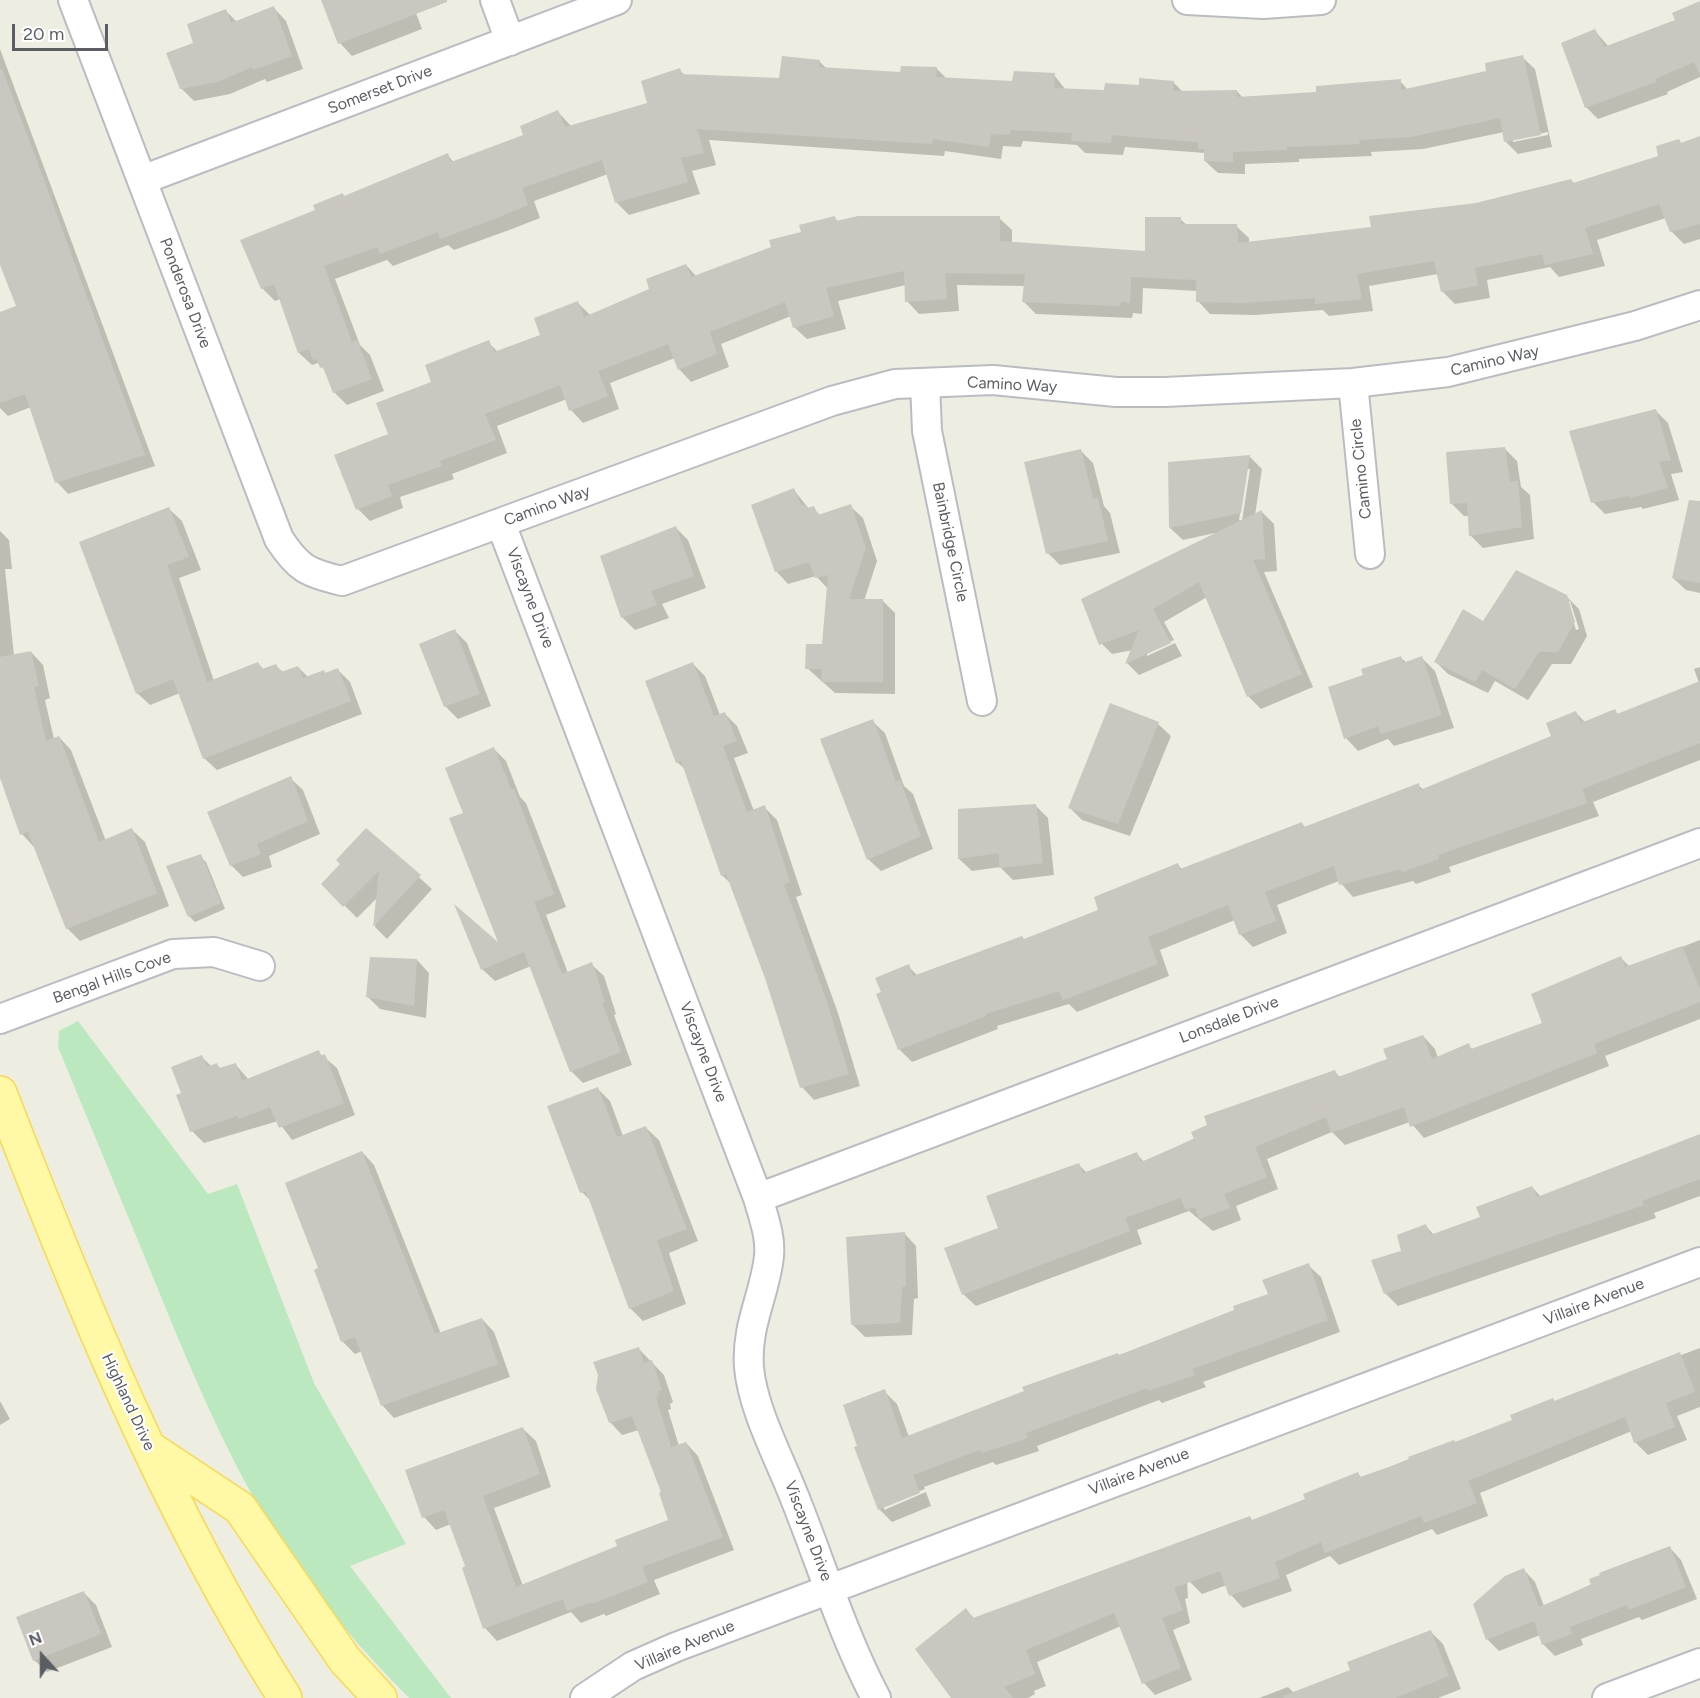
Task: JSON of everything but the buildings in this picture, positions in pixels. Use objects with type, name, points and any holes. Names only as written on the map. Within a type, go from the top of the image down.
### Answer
[{"type":"main road","name":"Highland Drive","points":[[0,1093],[80,1296],[149,1448],[190,1531],[285,1698]]},
{"type":"main road","points":[[149,1448],[240,1508],[345,1660],[380,1698]]},
{"type":"street","name":"Ponderosa Drive","points":[[73,0],[279,539],[294,562],[313,575]]},
{"type":"street","points":[[495,0],[510,41]]},
{"type":"street","name":"Somerset Drive","points":[[142,180],[617,0]]},
{"type":"street","points":[[1187,0],[1263,4],[1321,0]]},
{"type":"street","name":"Camino Way","points":[[313,575],[342,581],[832,401],[895,384],[993,380],[1116,392],[1165,392],[1353,383],[1448,372],[1635,326],[1700,305]]},
{"type":"street","name":"Bainbridge Circle","points":[[925,383],[927,430],[982,700]]},
{"type":"street","name":"Camino Circle","points":[[1353,383],[1370,554]]},
{"type":"street","name":"Viscayne Drive","points":[[501,524],[758,1198],[767,1231],[769,1255],[749,1336],[749,1369],[757,1403],[855,1658],[876,1698]]},
{"type":"street","name":"Lonsdale Drive","points":[[758,1198],[1700,843]]},
{"type":"street","name":"Bengal Hills Cove","points":[[0,1019],[172,954],[214,952],[260,966]]},
{"type":"street","name":"Villaire Avenue","points":[[585,1698],[633,1666],[676,1647],[1700,1262]]},
{"type":"street","points":[[1607,1698],[1700,1663]]},
{"type":"green space","points":[[78,1021],[208,1194],[237,1184],[314,1383],[406,1544],[350,1566],[451,1698],[409,1698],[391,1680],[308,1582],[279,1540],[243,1478],[182,1348],[58,1047],[59,1031]]}]
